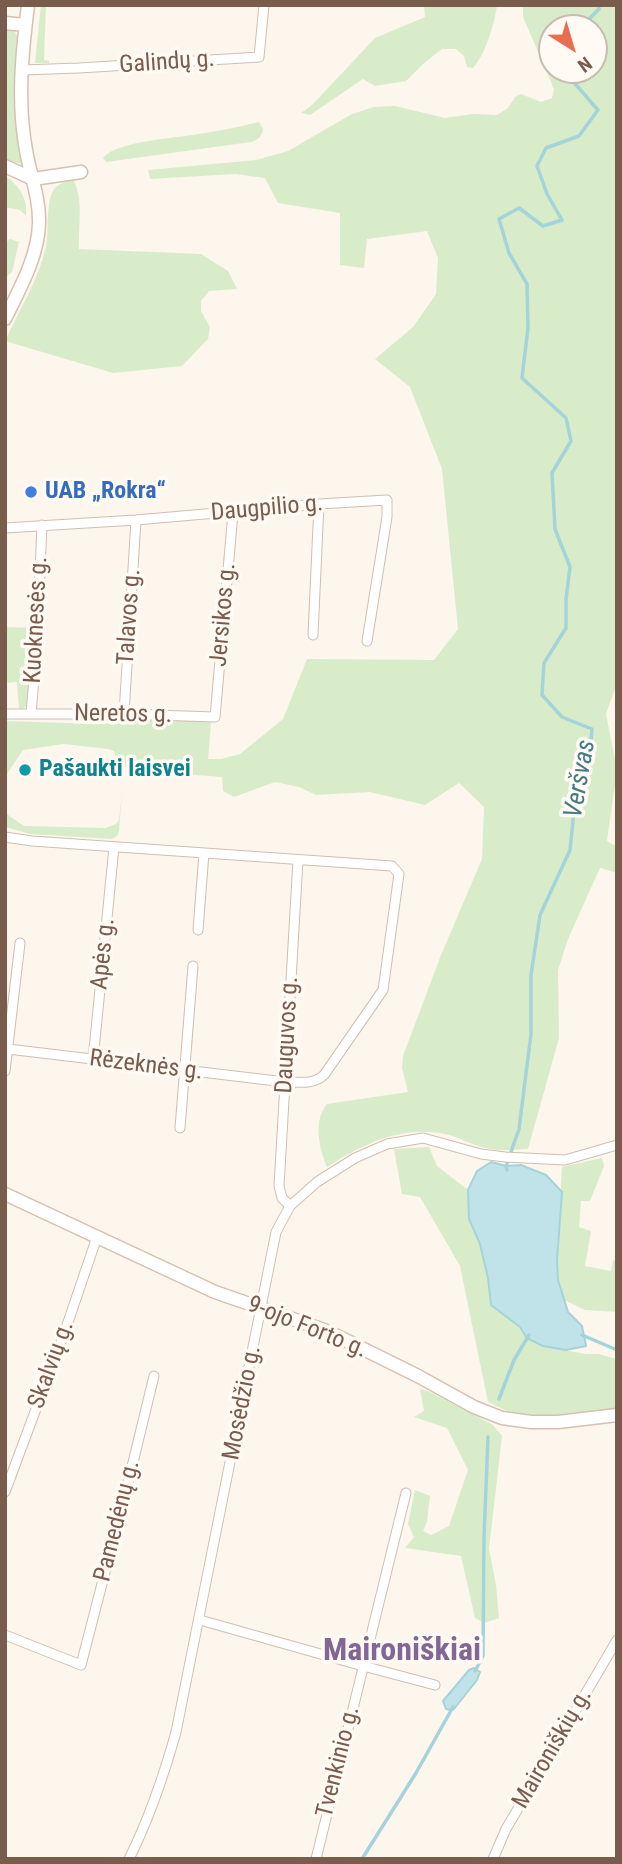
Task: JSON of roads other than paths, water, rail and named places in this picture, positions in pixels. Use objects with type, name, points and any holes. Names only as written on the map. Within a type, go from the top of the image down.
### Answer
[{"type":"street","points":[[5,319],[36,244],[39,225],[38,202],[26,149],[22,107],[22,70],[28,5]]},
{"type":"street","name":"Galindų g.","points":[[22,70],[259,57],[264,5]]},
{"type":"street","points":[[5,23],[25,25]]},
{"type":"street","points":[[5,166],[33,179],[81,172]]},
{"type":"street","points":[[6,288],[22,282]]},
{"type":"street","name":"Daugpilio g.","points":[[5,528],[387,500],[387,517],[367,641]]},
{"type":"street","points":[[313,635],[319,503]]},
{"type":"street","name":"Jersikos g.","points":[[215,717],[233,513]]},
{"type":"street","name":"Talavos g.","points":[[124,714],[136,520]]},
{"type":"street","name":"Kuoknesės g.","points":[[31,714],[42,526]]},
{"type":"street","name":"Neretos g.","points":[[5,714],[215,717]]},
{"type":"street","name":"Rėzeknės g.","points":[[5,837],[393,866],[399,874],[383,990],[324,1075],[313,1082],[285,1082],[8,1049]]},
{"type":"street","name":"Apės g.","points":[[93,1060],[114,847]]},
{"type":"street","points":[[198,930],[204,853]]},
{"type":"street","name":"Dauguvos g.","points":[[290,1206],[282,1198],[279,1186],[298,860]]},
{"type":"street","points":[[5,1071],[20,943]]},
{"type":"street","points":[[180,1128],[194,966]]},
{"type":"street","name":"Mosėdžio g.","points":[[129,1859],[176,1732],[276,1232],[290,1206],[317,1182],[355,1158],[387,1144],[423,1138],[481,1154],[565,1160],[617,1145]]},
{"type":"street","name":"9-ojo Forto g.","points":[[5,1194],[215,1292],[327,1331],[474,1407],[502,1418],[558,1422],[617,1415]]},
{"type":"street","name":"Skalvių g.","points":[[5,1492],[97,1237]]},
{"type":"street","name":"Pamedėnų g.","points":[[5,1635],[81,1665],[154,1376]]},
{"type":"street","name":"Tvenkinio g.","points":[[316,1859],[406,1493]]},
{"type":"street","points":[[200,1620],[435,1685]]},
{"type":"street","name":"Maironiškių g.","points":[[493,1859],[506,1829],[617,1640]]},
{"type":"water","points":[[491,1162],[506,1166],[521,1165],[546,1175],[562,1192],[558,1280],[568,1312],[582,1326],[586,1346],[566,1350],[543,1346],[527,1338],[520,1327],[491,1305],[480,1244],[469,1219],[468,1190],[477,1171]]},
{"type":"water","points":[[474,1668],[480,1672],[477,1680],[454,1709],[446,1709],[443,1701],[469,1670]]},
{"type":"waterway","name":"Veršvas","points":[[594,14],[599,9],[598,5]]},
{"type":"waterway","name":"Veršvas","points":[[507,1170],[519,1129],[531,1034],[531,975],[540,915],[570,850],[576,791],[589,762],[592,729],[562,717],[542,695],[544,663],[566,628],[570,567],[555,529],[552,473],[571,441],[566,418],[522,378],[528,328],[527,284],[509,253],[499,219],[519,208],[543,226],[562,220],[547,194],[537,166],[546,148],[579,136],[598,110],[575,84]]},
{"type":"waterway","points":[[499,1399],[514,1360],[529,1335]]},
{"type":"waterway","points":[[582,1335],[617,1350]]},
{"type":"waterway","points":[[475,1671],[483,1656],[488,1437]]},
{"type":"waterway","points":[[362,1859],[416,1773],[453,1707]]},
{"type":"place","name":"UAB „Rokra“","points":[[31,492]]},
{"type":"place","name":"Pašaukti laisvei","points":[[25,770]]},
{"type":"district","name":"Maironiškiai","points":[[402,1652]]}]
